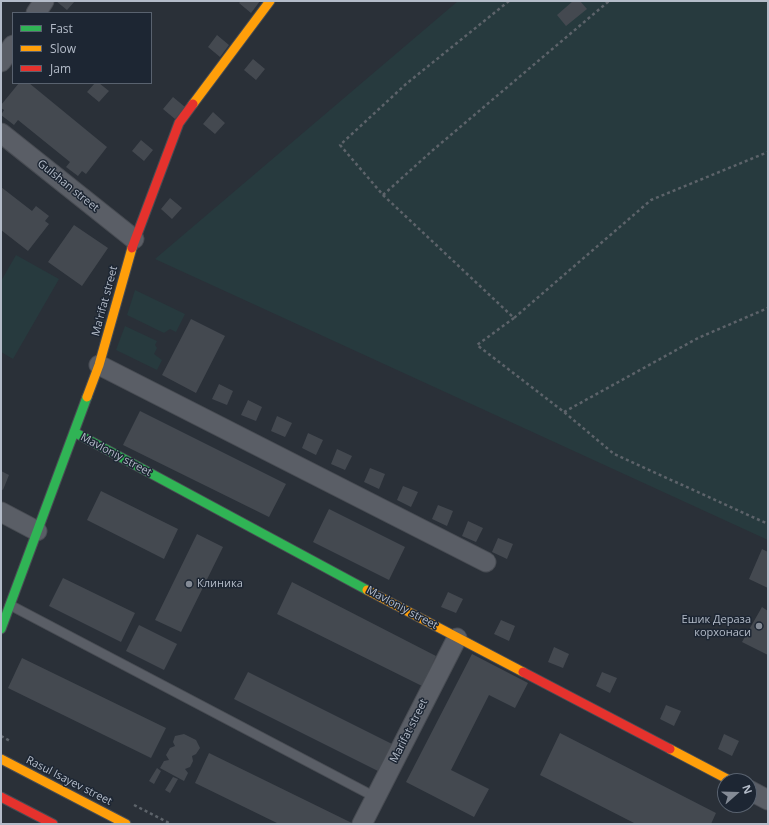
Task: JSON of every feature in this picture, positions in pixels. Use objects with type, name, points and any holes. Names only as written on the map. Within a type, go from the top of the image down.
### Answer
[{"type":"street","points":[[37,12],[44,1]]},
{"type":"street","name":"Ma'rifat street","points":[[1,629],[99,365],[134,239],[179,124],[270,1]]},
{"type":"street","points":[[1,62],[12,46]]},
{"type":"street","name":"Gulshan street","points":[[1,133],[134,239]]},
{"type":"street","points":[[99,365],[486,562]]},
{"type":"street","name":"Mavloniy street","points":[[74,432],[457,638],[717,774]]},
{"type":"street","points":[[1,512],[37,531]]},
{"type":"street","name":"Marifat street","points":[[362,824],[457,638]]},
{"type":"street","name":"Rasul Isayev street","points":[[1,760],[126,824]]},
{"type":"street","points":[[757,794],[768,800]]},
{"type":"street","points":[[1,797],[54,824]]},
{"type":"lane","points":[[10,604],[375,797]]},
{"type":"path","points":[[509,1],[406,84],[340,145],[383,195],[514,318]]},
{"type":"path","points":[[383,195],[433,150],[609,1]]},
{"type":"path","points":[[768,152],[651,200],[514,318],[477,345],[564,412],[614,454],[768,524]]},
{"type":"path","points":[[564,412],[698,338],[768,308]]},
{"type":"green space","points":[[458,1],[768,1],[768,540],[155,259]]},
{"type":"green space","points":[[16,255],[59,279],[13,359],[1,352],[1,281]]},
{"type":"green space","points":[[135,290],[185,314],[176,332],[170,329],[164,333],[127,315]]},
{"type":"green space","points":[[125,326],[157,341],[155,345],[157,348],[154,354],[162,360],[157,370],[116,350]]},
{"type":"building","points":[[56,1],[75,1],[67,10]]},
{"type":"building","points":[[241,1],[260,1],[251,13],[239,3]]},
{"type":"building","points":[[573,1],[580,1],[587,9],[566,26],[557,15]]},
{"type":"building","points":[[217,35],[229,45],[220,57],[208,47]]},
{"type":"building","points":[[253,59],[265,69],[256,80],[244,70]]},
{"type":"building","points":[[18,84],[30,84],[107,147],[86,174],[82,171],[78,176],[66,167],[70,162],[18,120],[14,125],[1,115],[4,110],[1,108],[1,105]]},
{"type":"building","points":[[94,84],[100,84],[109,91],[99,102],[87,92]]},
{"type":"building","points":[[173,97],[185,107],[175,119],[163,109]]},
{"type":"building","points":[[213,112],[225,123],[215,134],[203,124]]},
{"type":"building","points":[[141,140],[153,150],[144,161],[132,151]]},
{"type":"building","points":[[1,187],[32,211],[36,206],[49,216],[45,221],[49,224],[28,251],[1,230]]},
{"type":"building","points":[[170,198],[182,208],[172,219],[161,209]]},
{"type":"building","points":[[74,225],[108,248],[82,286],[48,262]]},
{"type":"building","points":[[191,319],[225,336],[196,393],[162,375]]},
{"type":"building","points":[[219,384],[233,391],[227,405],[212,399]]},
{"type":"building","points":[[248,400],[262,407],[256,421],[241,415]]},
{"type":"building","points":[[140,411],[286,484],[269,517],[123,445]]},
{"type":"building","points":[[277,416],[292,423],[285,437],[271,431]]},
{"type":"building","points":[[308,433],[323,440],[316,455],[302,448]]},
{"type":"building","points":[[337,449],[352,456],[345,470],[331,464]]},
{"type":"building","points":[[370,468],[385,474],[379,489],[364,482]]},
{"type":"building","points":[[1,471],[9,475],[3,490],[1,489]]},
{"type":"building","points":[[403,486],[418,492],[411,507],[397,500]]},
{"type":"building","points":[[101,491],[178,529],[164,559],[87,520]]},
{"type":"building","points":[[438,505],[453,511],[447,526],[432,519]]},
{"type":"building","points":[[329,509],[405,547],[389,580],[313,542]]},
{"type":"building","points":[[468,521],[483,528],[476,542],[462,536]]},
{"type":"building","name":"Клиника","points":[[197,534],[223,547],[181,632],[155,620]]},
{"type":"building","points":[[498,538],[513,544],[507,559],[492,552]]},
{"type":"building","name":"Ешик Дераза корхонаси","points":[[762,549],[768,552],[768,588],[749,579]]},
{"type":"building","points":[[63,578],[135,613],[121,642],[49,606]]},
{"type":"building","points":[[292,582],[436,656],[422,686],[277,614]]},
{"type":"building","points":[[448,592],[463,599],[456,613],[441,607]]},
{"type":"building","name":"Ешик Дераза корхонаси","points":[[762,607],[768,611],[768,655],[742,642]]},
{"type":"building","points":[[501,620],[515,626],[509,641],[494,634]]},
{"type":"building","points":[[139,625],[177,644],[164,670],[126,651]]},
{"type":"building","points":[[554,647],[569,654],[563,668],[548,662]]},
{"type":"building","points":[[472,654],[528,683],[515,708],[489,695],[451,770],[489,789],[474,817],[406,782]]},
{"type":"building","points":[[22,658],[166,728],[151,758],[8,688]]},
{"type":"building","points":[[248,672],[392,744],[378,771],[234,699]]},
{"type":"building","points":[[602,672],[617,678],[610,693],[596,686]]},
{"type":"building","points":[[666,705],[681,711],[674,726],[660,719]]},
{"type":"building","points":[[560,733],[716,813],[711,824],[636,824],[540,775]]},
{"type":"building","points":[[184,734],[196,740],[200,748],[196,754],[192,756],[193,761],[190,767],[185,769],[188,773],[184,781],[160,768],[164,761],[169,760],[166,755],[170,748],[175,746],[173,742],[175,736]]},
{"type":"building","points":[[724,734],[739,741],[732,756],[718,749]]},
{"type":"building","points":[[209,753],[354,824],[279,824],[195,783]]},
{"type":"building","points":[[157,768],[161,771],[154,784],[149,781]]},
{"type":"building","points":[[173,777],[178,779],[170,793],[165,790]]},
{"type":"traffic: fast","points":[[1,629],[87,397]]},
{"type":"traffic: fast","points":[[74,432],[367,590]]},
{"type":"traffic: slow","points":[[193,104],[270,1]]},
{"type":"traffic: slow","points":[[87,397],[99,365],[132,248]]},
{"type":"traffic: slow","points":[[367,590],[523,672]]},
{"type":"traffic: slow","points":[[670,749],[717,774]]},
{"type":"traffic: slow","points":[[1,759],[126,824]]},
{"type":"traffic: jam","points":[[132,248],[179,123],[193,104]]},
{"type":"traffic: jam","points":[[523,672],[670,749]]},
{"type":"traffic: jam","points":[[1,797],[53,824]]},
{"type":"place","name":"Клиника","points":[[189,584]]},
{"type":"place","name":"Ешик Дераза корхонаси","points":[[759,626]]}]
